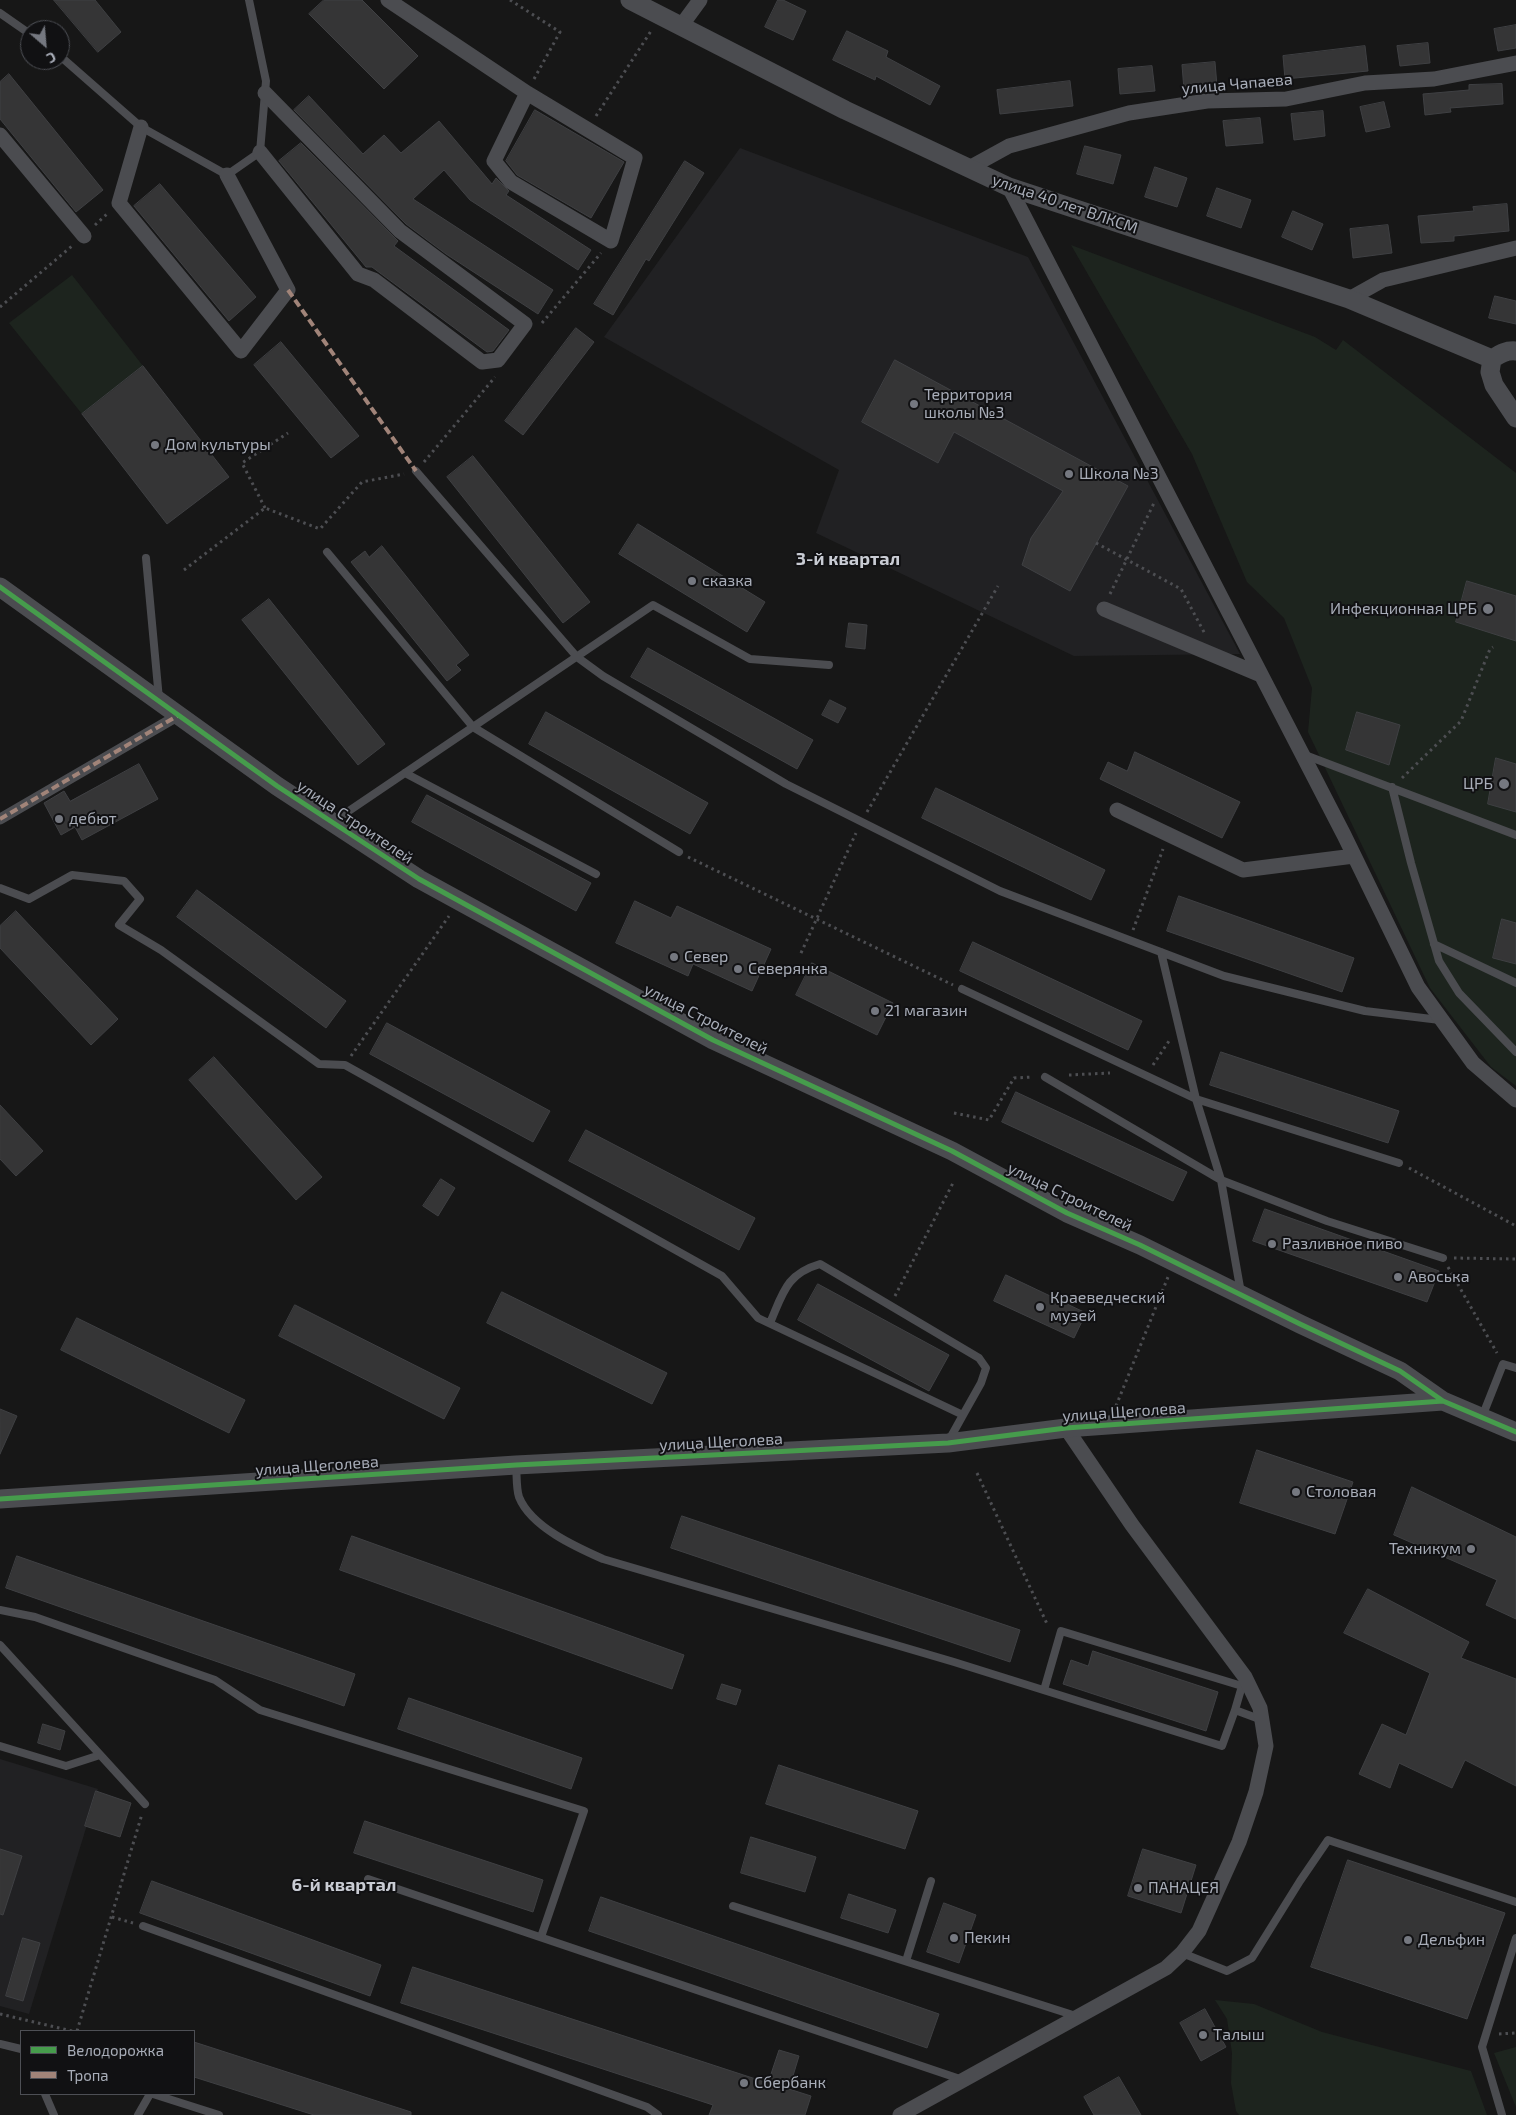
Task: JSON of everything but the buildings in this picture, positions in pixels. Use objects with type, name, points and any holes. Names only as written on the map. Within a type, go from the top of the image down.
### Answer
[{"type":"street","points":[[388,0],[527,92],[635,158],[611,242],[511,182],[494,161],[527,92]]},
{"type":"street","name":"улица 40 лет ВЛКСМ","points":[[630,0],[845,110],[1009,188],[1349,299],[1492,359]]},
{"type":"street","points":[[681,26],[700,0]]},
{"type":"street","name":"улица Чапаева","points":[[969,168],[1009,146],[1129,113],[1207,101],[1286,99],[1365,83],[1434,79],[1516,63]]},
{"type":"street","points":[[260,152],[358,274],[374,280],[482,362],[498,360],[525,324],[400,231],[265,93]]},
{"type":"street","points":[[141,127],[118,203],[241,351],[288,290],[227,175]]},
{"type":"street","points":[[0,135],[84,236]]},
{"type":"street","points":[[1009,188],[1354,856],[1418,987],[1473,1063],[1516,1100]]},
{"type":"street","points":[[1349,299],[1383,280],[1516,248]]},
{"type":"street","points":[[1516,351],[1510,350],[1492,359],[1490,372],[1494,385],[1516,418]]},
{"type":"street","points":[[0,571],[5,591]]},
{"type":"street","name":"улица Строителей","points":[[5,591],[277,786],[418,879],[713,1040],[952,1151],[1066,1213],[1140,1245],[1242,1296],[1400,1370],[1442,1401]]},
{"type":"street","points":[[1104,609],[1261,675]]},
{"type":"street","points":[[0,819],[179,715]]},
{"type":"street","points":[[1117,810],[1243,870],[1354,856]]},
{"type":"street","points":[[1442,1401],[1516,1432]]},
{"type":"street","name":"улица Щеголева","points":[[0,1499],[516,1465],[948,1443],[1066,1428],[1442,1401]]},
{"type":"street","points":[[900,2115],[1166,1968],[1182,1953],[1199,1932],[1239,1842],[1256,1792],[1266,1746],[1260,1708],[1246,1677],[1132,1525],[1066,1428]]},
{"type":"lane","points":[[70,65],[141,127],[227,175],[260,152],[266,81],[249,0]]},
{"type":"lane","points":[[0,13],[20,27]]},
{"type":"lane","points":[[416,471],[577,657],[602,676],[786,784],[1000,891],[1224,976],[1365,1011],[1442,1020]]},
{"type":"lane","points":[[328,552],[473,727],[679,852]]},
{"type":"lane","points":[[146,558],[160,701]]},
{"type":"lane","points":[[333,822],[653,605],[750,659],[829,665]]},
{"type":"lane","points":[[1301,754],[1516,835]]},
{"type":"lane","points":[[406,773],[596,874]]},
{"type":"lane","points":[[1392,787],[1439,961],[1459,993],[1516,1052]]},
{"type":"lane","points":[[0,888],[29,899],[72,875],[124,881],[140,899],[119,925],[161,950],[319,1064],[345,1066],[722,1276],[758,1318],[963,1415]]},
{"type":"lane","points":[[1434,944],[1516,983]]},
{"type":"lane","points":[[1161,952],[1196,1098],[1221,1180],[1242,1296]]},
{"type":"lane","points":[[962,989],[1196,1098],[1399,1163]]},
{"type":"lane","points":[[1045,1077],[1221,1180],[1327,1221],[1443,1258]]},
{"type":"lane","points":[[770,1323],[787,1284],[806,1269],[820,1264],[979,1358],[986,1368],[981,1383],[948,1443]]},
{"type":"lane","points":[[1482,1418],[1504,1364],[1516,1368]]},
{"type":"lane","points":[[516,1465],[520,1497],[533,1516],[567,1543],[603,1559],[1044,1690],[1222,1746],[1242,1686],[1060,1631],[1044,1690]]},
{"type":"lane","points":[[0,1610],[34,1617],[215,1680],[260,1710],[584,1811],[541,1937]]},
{"type":"lane","points":[[0,1645],[145,1804]]},
{"type":"lane","points":[[1235,1710],[1262,1720]]},
{"type":"lane","points":[[0,1746],[66,1766],[100,1755]]},
{"type":"lane","points":[[1182,1953],[1227,1970],[1252,1958],[1328,1840],[1516,1902]]},
{"type":"lane","points":[[368,1879],[965,2080]]},
{"type":"lane","points":[[906,1961],[931,1881]]},
{"type":"lane","points":[[733,1906],[1080,2017]]},
{"type":"lane","points":[[143,1926],[647,2107],[658,2115]]},
{"type":"lane","points":[[1502,2115],[1482,2047],[1516,1938]]},
{"type":"lane","points":[[0,2044],[20,2049]]},
{"type":"lane","points":[[46,2095],[54,2115]]},
{"type":"lane","points":[[138,2115],[150,2095]]},
{"type":"lane","points":[[154,2095],[219,2115]]},
{"type":"path","points":[[510,0],[560,32],[527,92]]},
{"type":"path","points":[[588,130],[661,16]]},
{"type":"path","points":[[0,307],[84,236],[118,203]]},
{"type":"path","points":[[288,433],[242,463],[266,508],[320,529],[362,482],[416,471]]},
{"type":"path","points":[[1104,609],[1163,486]]},
{"type":"path","points":[[184,570],[266,508]]},
{"type":"path","points":[[1096,544],[1181,589],[1217,656]]},
{"type":"path","points":[[801,953],[861,822],[998,586]]},
{"type":"path","points":[[1392,787],[1461,721],[1490,649],[1493,647]]},
{"type":"path","points":[[1129,940],[1169,835]]},
{"type":"path","points":[[679,852],[962,989]]},
{"type":"path","points":[[345,1066],[459,901]]},
{"type":"path","points":[[1399,1163],[1516,1226]]},
{"type":"path","points":[[890,1306],[954,1181]]},
{"type":"path","points":[[1443,1258],[1516,1259]]},
{"type":"path","points":[[1443,1258],[1504,1364]]},
{"type":"path","points":[[1109,1426],[1174,1262]]},
{"type":"path","points":[[977,1473],[1048,1626]]},
{"type":"path","points":[[77,2030],[145,1804]]},
{"type":"path","points":[[112,1917],[143,1926]]},
{"type":"path","points":[[0,2014],[68,2030]]},
{"type":"shaded area","name":"Территория школы №3","points":[[740,148],[1028,257],[1240,654],[1074,656],[816,533],[839,470],[604,337]]},
{"type":"shaded area","points":[[1071,245],[1315,337],[1336,350],[1343,340],[1516,473],[1516,1086],[1491,1067],[1430,988],[1308,732],[1312,688],[1284,618],[1247,582],[1192,454]]},
{"type":"shaded area","points":[[72,275],[143,366],[82,414],[9,323]]},
{"type":"shaded area","points":[[0,1759],[98,1789],[29,2014],[0,2006]]},
{"type":"shaded area","points":[[1215,2000],[1254,2004],[1322,2032],[1471,2071],[1487,2115],[1239,2115],[1236,2111],[1231,2083],[1232,2053],[1227,2019]]},
{"type":"shaded area","points":[[1516,2047],[1516,2107],[1494,2053]]},
{"type":"marked path","points":[[288,290],[416,471]]},
{"type":"marked path","points":[[0,819],[179,715]]},
{"type":"cycle path","points":[[0,587],[277,786],[419,879],[713,1040],[952,1151],[1067,1213],[1140,1245],[1400,1371],[1443,1401],[1516,1432]]},
{"type":"cycle path","points":[[0,1499],[516,1465],[948,1443],[1066,1428],[1443,1401]]},
{"type":"place","name":"Территория школы №3","points":[[914,404]]},
{"type":"place","name":"Дом культуры","points":[[155,445]]},
{"type":"place","name":"Школа №3","points":[[1069,474]]},
{"type":"place","name":"сказка","points":[[692,581]]},
{"type":"place","name":"Инфекционная ЦРБ","points":[[1488,609]]},
{"type":"place","name":"ЦРБ","points":[[1504,784]]},
{"type":"place","name":"дебют","points":[[59,819]]},
{"type":"place","name":"Север","points":[[674,957]]},
{"type":"place","name":"Северянка","points":[[738,969]]},
{"type":"place","name":"21 магазин","points":[[875,1011]]},
{"type":"place","name":"Разливное пиво","points":[[1272,1244]]},
{"type":"place","name":"Авоська","points":[[1398,1277]]},
{"type":"place","name":"Краеведческий музей","points":[[1040,1307]]},
{"type":"place","name":"Столовая","points":[[1296,1492]]},
{"type":"place","name":"Техникум","points":[[1471,1549]]},
{"type":"place","name":"ПАНАЦЕЯ","points":[[1138,1888]]},
{"type":"place","name":"Пекин","points":[[954,1938]]},
{"type":"place","name":"Дельфин","points":[[1408,1940]]},
{"type":"place","name":"Талыш","points":[[1203,2035]]},
{"type":"place","name":"Сбербанк","points":[[744,2083]]},
{"type":"district","name":"3-й квартал","points":[[848,559]]},
{"type":"district","name":"6-й квартал","points":[[344,1885]]}]
